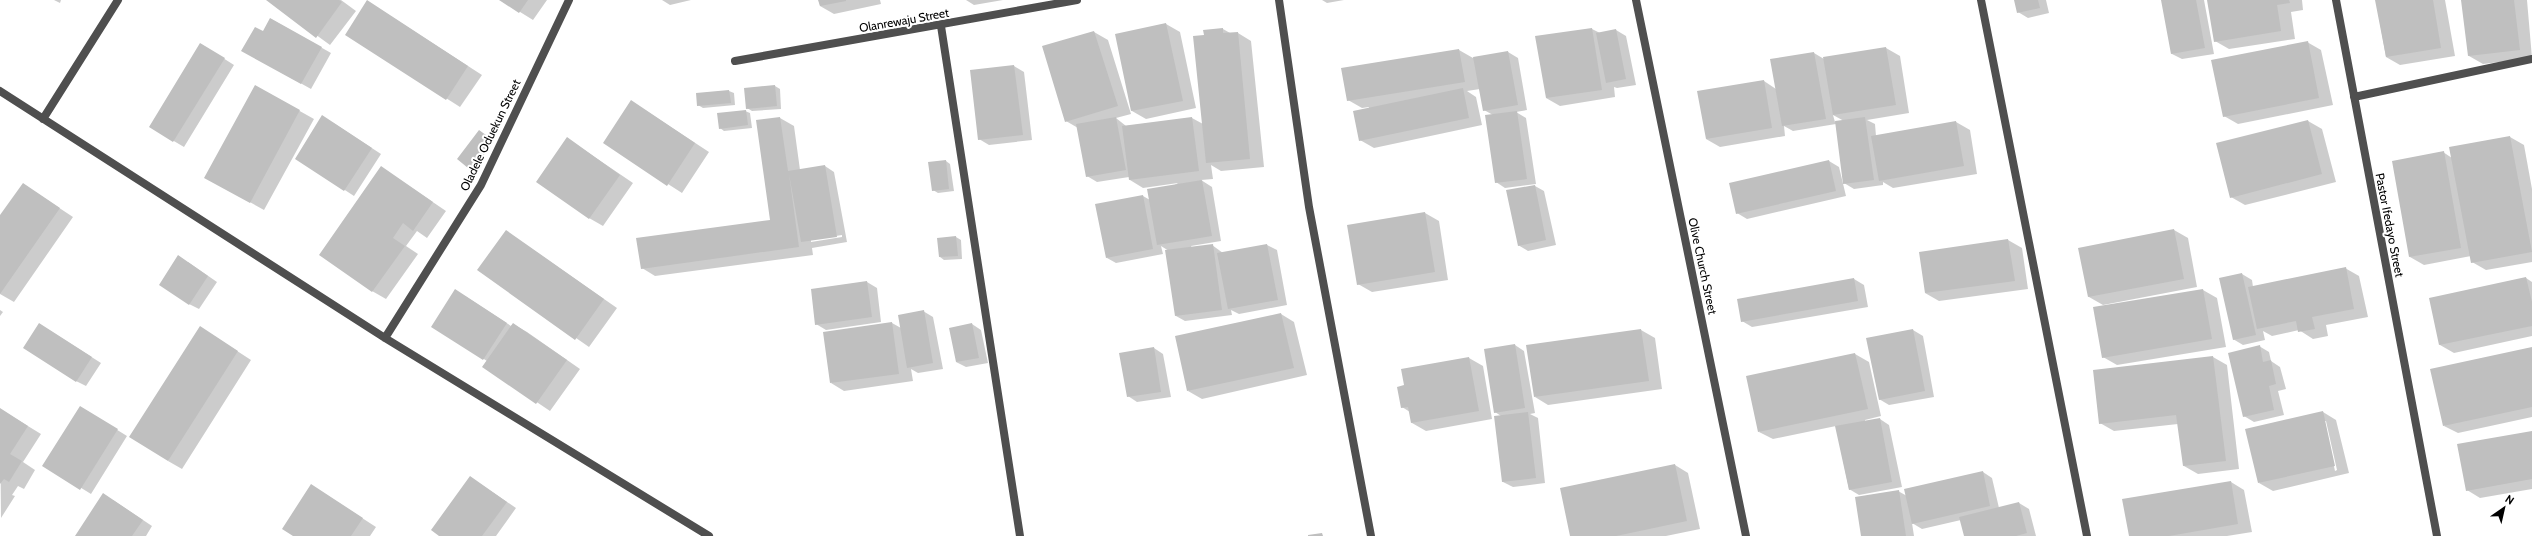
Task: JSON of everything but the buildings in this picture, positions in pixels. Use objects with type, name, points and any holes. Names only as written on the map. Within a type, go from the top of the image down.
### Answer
[{"type":"street","points":[[43,119],[118,0]]},
{"type":"street","name":"Oladele Oduekun Street","points":[[384,338],[481,185],[569,0]]},
{"type":"street","name":"Olanrewaju Street","points":[[735,61],[941,26],[1077,0]]},
{"type":"street","points":[[1279,0],[1309,207],[1371,536]]},
{"type":"street","name":"Olive Church Street","points":[[1636,0],[1746,536]]},
{"type":"street","points":[[1981,0],[2087,536]]},
{"type":"street","name":"Pastor Ifedayo Street","points":[[2336,0],[2437,536]]},
{"type":"street","points":[[941,26],[1020,536]]},
{"type":"street","points":[[2354,97],[2532,59]]},
{"type":"street","points":[[0,91],[384,338],[709,536]]}]
